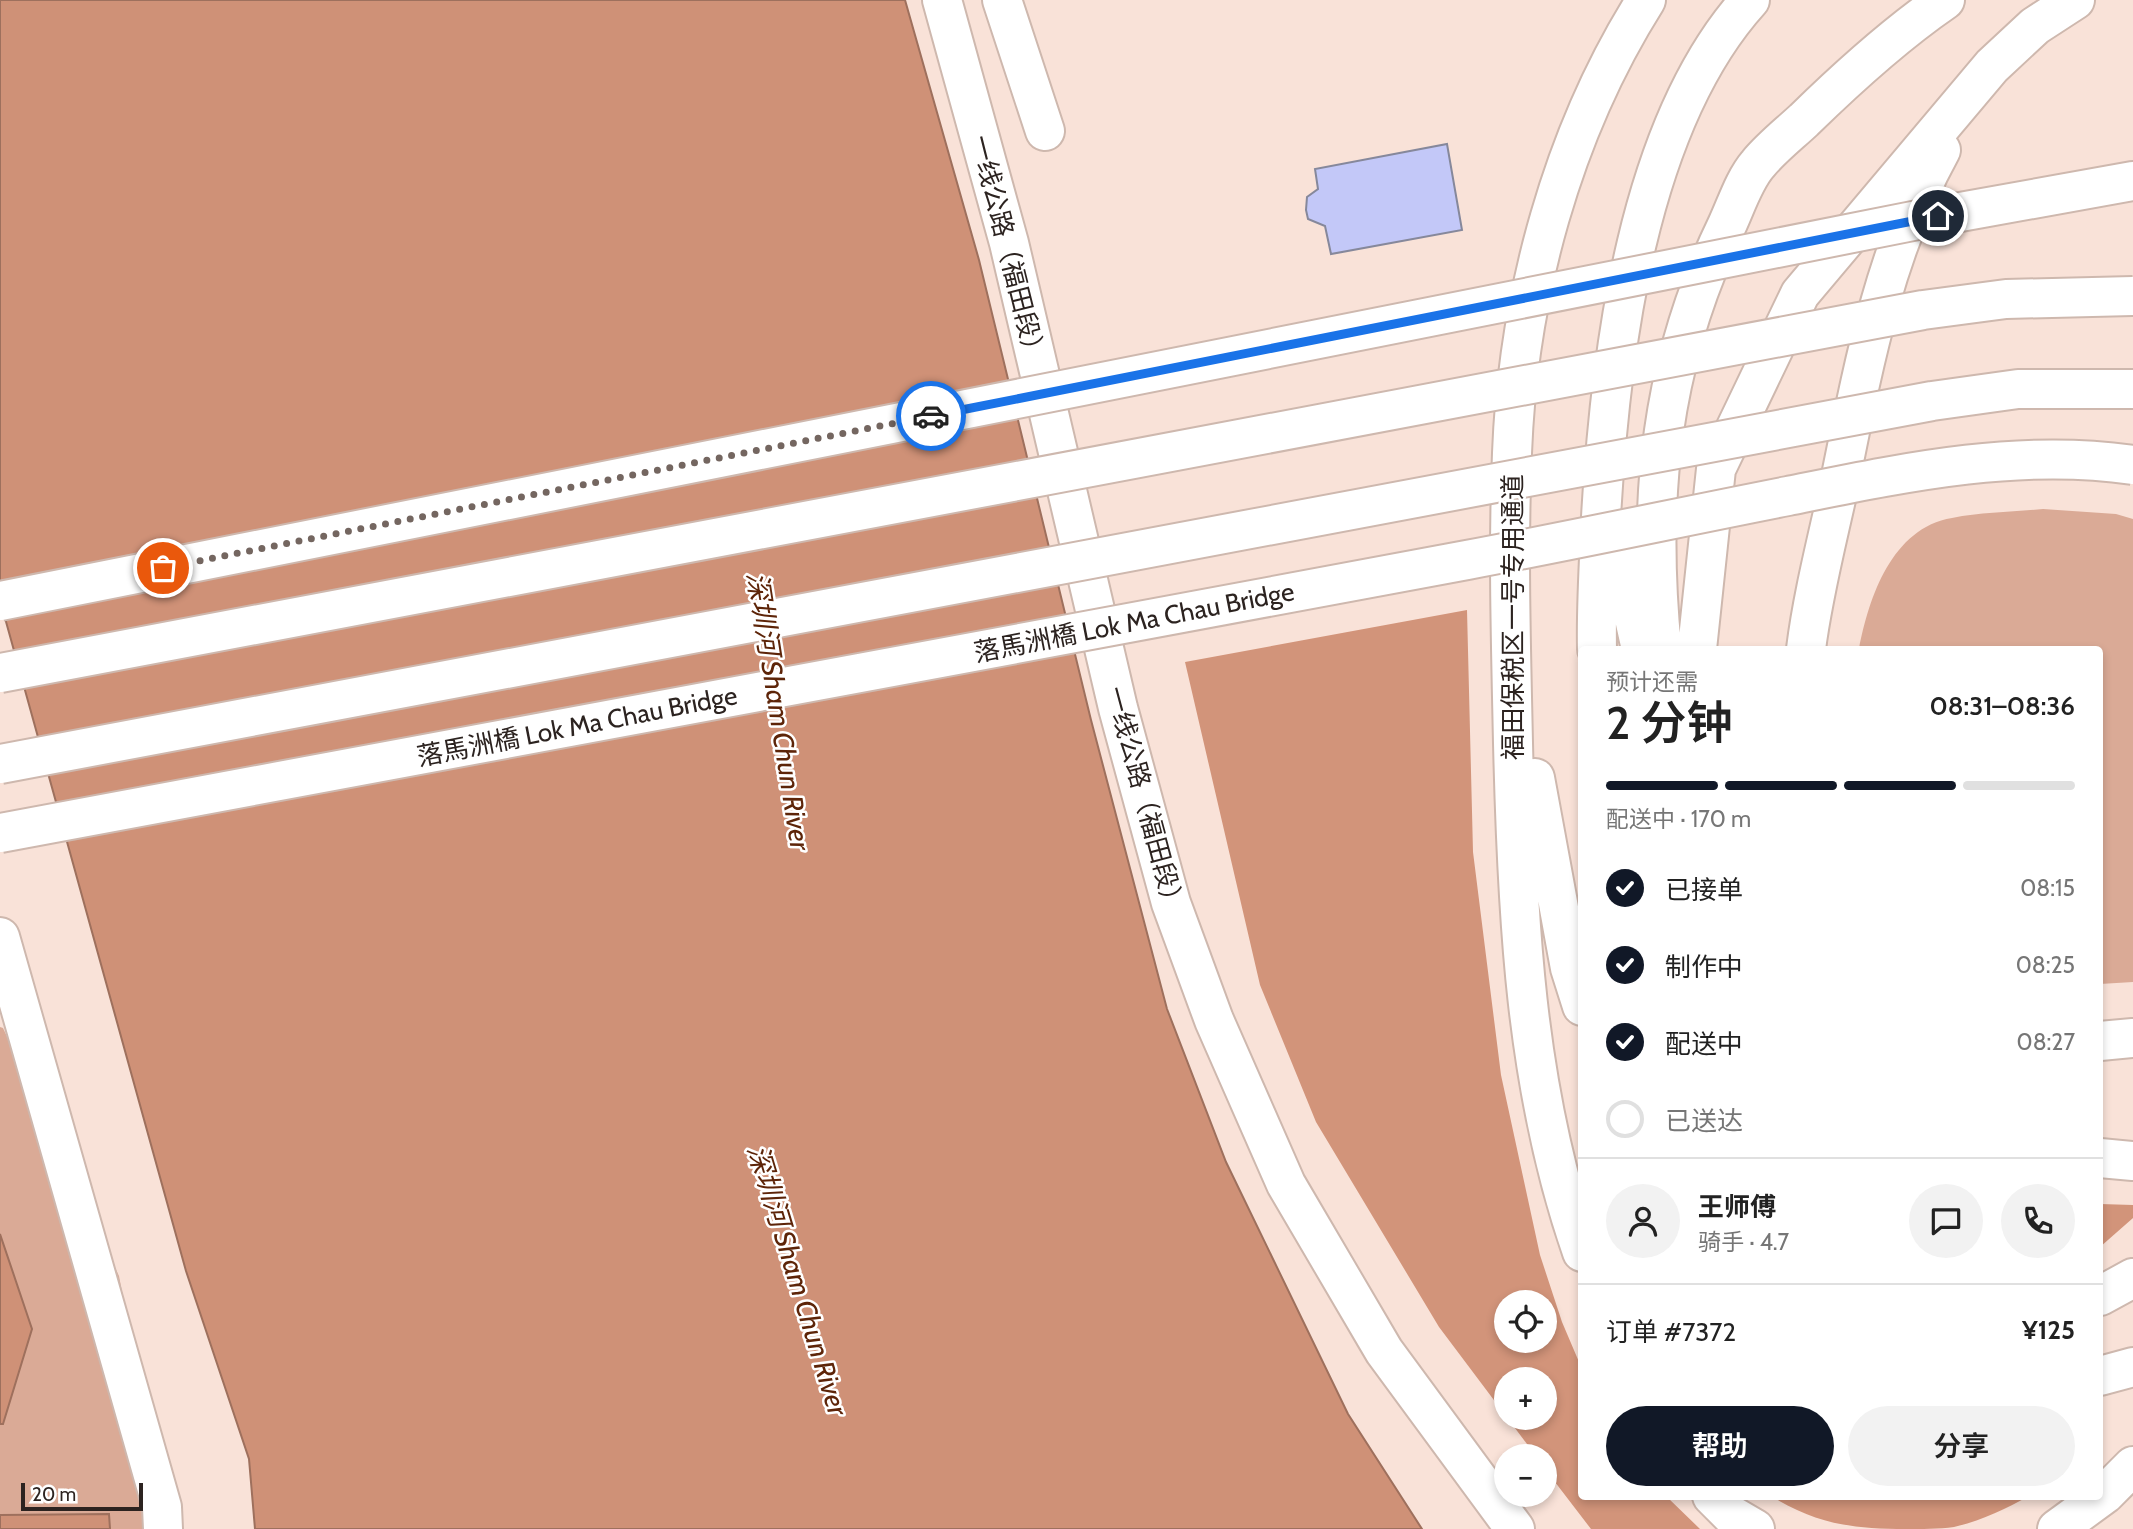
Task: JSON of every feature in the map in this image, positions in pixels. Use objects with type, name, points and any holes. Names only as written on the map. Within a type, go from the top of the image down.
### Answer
[{"type":"main road","name":"一线公路（福田段）","points":[[942,0],[1010,243],[1118,708],[1180,929],[1214,1020],[1286,1184],[1384,1351],[1515,1529]]},
{"type":"main road","points":[[1002,0],[1045,131]]},
{"type":"main road","name":"福田保税区一号专用通道","points":[[1578,1239],[1548,1138],[1531,1034],[1519,910],[1510,614],[1512,450],[1525,331],[1567,162],[1595,89],[1646,0]]},
{"type":"main road","points":[[1597,646],[1605,456],[1623,316],[1641,234],[1655,176],[1679,113],[1708,61],[1750,0]]},
{"type":"main road","points":[[1662,646],[1656,593],[1655,500],[1664,415],[1684,332],[1716,248],[1757,165],[1849,76],[1913,22],[1945,0]]},
{"type":"main road","points":[[1697,646],[1716,469],[1800,294],[1992,66],[2035,26],[2075,0]]},
{"type":"main road","points":[[1807,643],[1865,355],[1893,257],[1923,183],[1992,66]]},
{"type":"main road","points":[[0,601],[1938,216],[2133,181]]},
{"type":"main road","points":[[1938,216],[2063,208],[2133,208]]},
{"type":"main road","points":[[0,673],[1923,310],[2006,299],[2133,296]]},
{"type":"main road","points":[[0,764],[1956,398],[2018,389],[2133,389]]},
{"type":"main road","points":[[1605,456],[1618,556],[1641,646]]},
{"type":"main road","name":"落馬洲橋 Lok Ma Chau Bridge","points":[[0,833],[1483,557],[1892,475],[1962,464],[2029,459],[2097,460],[2133,465]]},
{"type":"main road","points":[[1510,614],[1544,840],[1570,968],[1578,993]]},
{"type":"main road","points":[[0,937],[162,1507],[163,1529]]},
{"type":"main road","points":[[2103,1041],[2133,1038]]},
{"type":"main road","points":[[2103,1158],[2133,1161]]},
{"type":"main road","points":[[2103,1294],[2133,1278]]},
{"type":"main road","points":[[2103,1375],[2133,1367]]},
{"type":"main road","points":[[2103,1495],[2133,1466]]},
{"type":"main road","points":[[1716,1500],[1731,1514],[1755,1529]]},
{"type":"main road","points":[[2057,1529],[2097,1500]]},
{"type":"shaded area","points":[[2043,509],[2116,514],[2133,519],[2133,982],[2103,984],[2103,646],[1860,646],[1877,587],[1899,550],[1914,535],[1931,524],[1986,513]]},
{"type":"shaded area","points":[[1467,610],[1473,852],[1501,1075],[1540,1255],[1551,1290],[1494,1290],[1494,1353],[1557,1353],[1557,1307],[1578,1360],[1578,1500],[1670,1500],[1700,1529],[1591,1529],[1557,1485],[1557,1444],[1527,1444],[1516,1430],[1557,1430],[1557,1367],[1494,1367],[1494,1400],[1439,1327],[1316,1122],[1260,985],[1185,662]]},
{"type":"shaded area","points":[[0,1027],[3,1028],[119,1276],[167,1529],[0,1529]]},
{"type":"shaded area","points":[[2103,1204],[2133,1205],[2133,1218],[2103,1244]]},
{"type":"shaded area","points":[[1779,1500],[2021,1500],[1993,1514],[1954,1527],[1906,1529],[1869,1528],[1836,1523]]},
{"type":"water","name":"深圳河 Sham Chun River","points":[[0,0],[905,0],[979,260],[1091,720],[1167,1009],[1226,1162],[1348,1414],[1422,1529],[255,1529],[249,1459],[186,1271],[0,600]]},
{"type":"water","points":[[0,1234],[32,1329],[3,1424],[0,1424]]},
{"type":"water","points":[[109,1514],[110,1529],[0,1529],[0,1515]]},
{"type":"building","points":[[1447,144],[1462,230],[1331,254],[1325,226],[1308,219],[1306,210],[1307,197],[1318,189],[1315,169]]},
{"type":"way so far","points":[[163,568],[931,416]]},
{"type":"route","points":[[931,416],[1938,216]]}]
